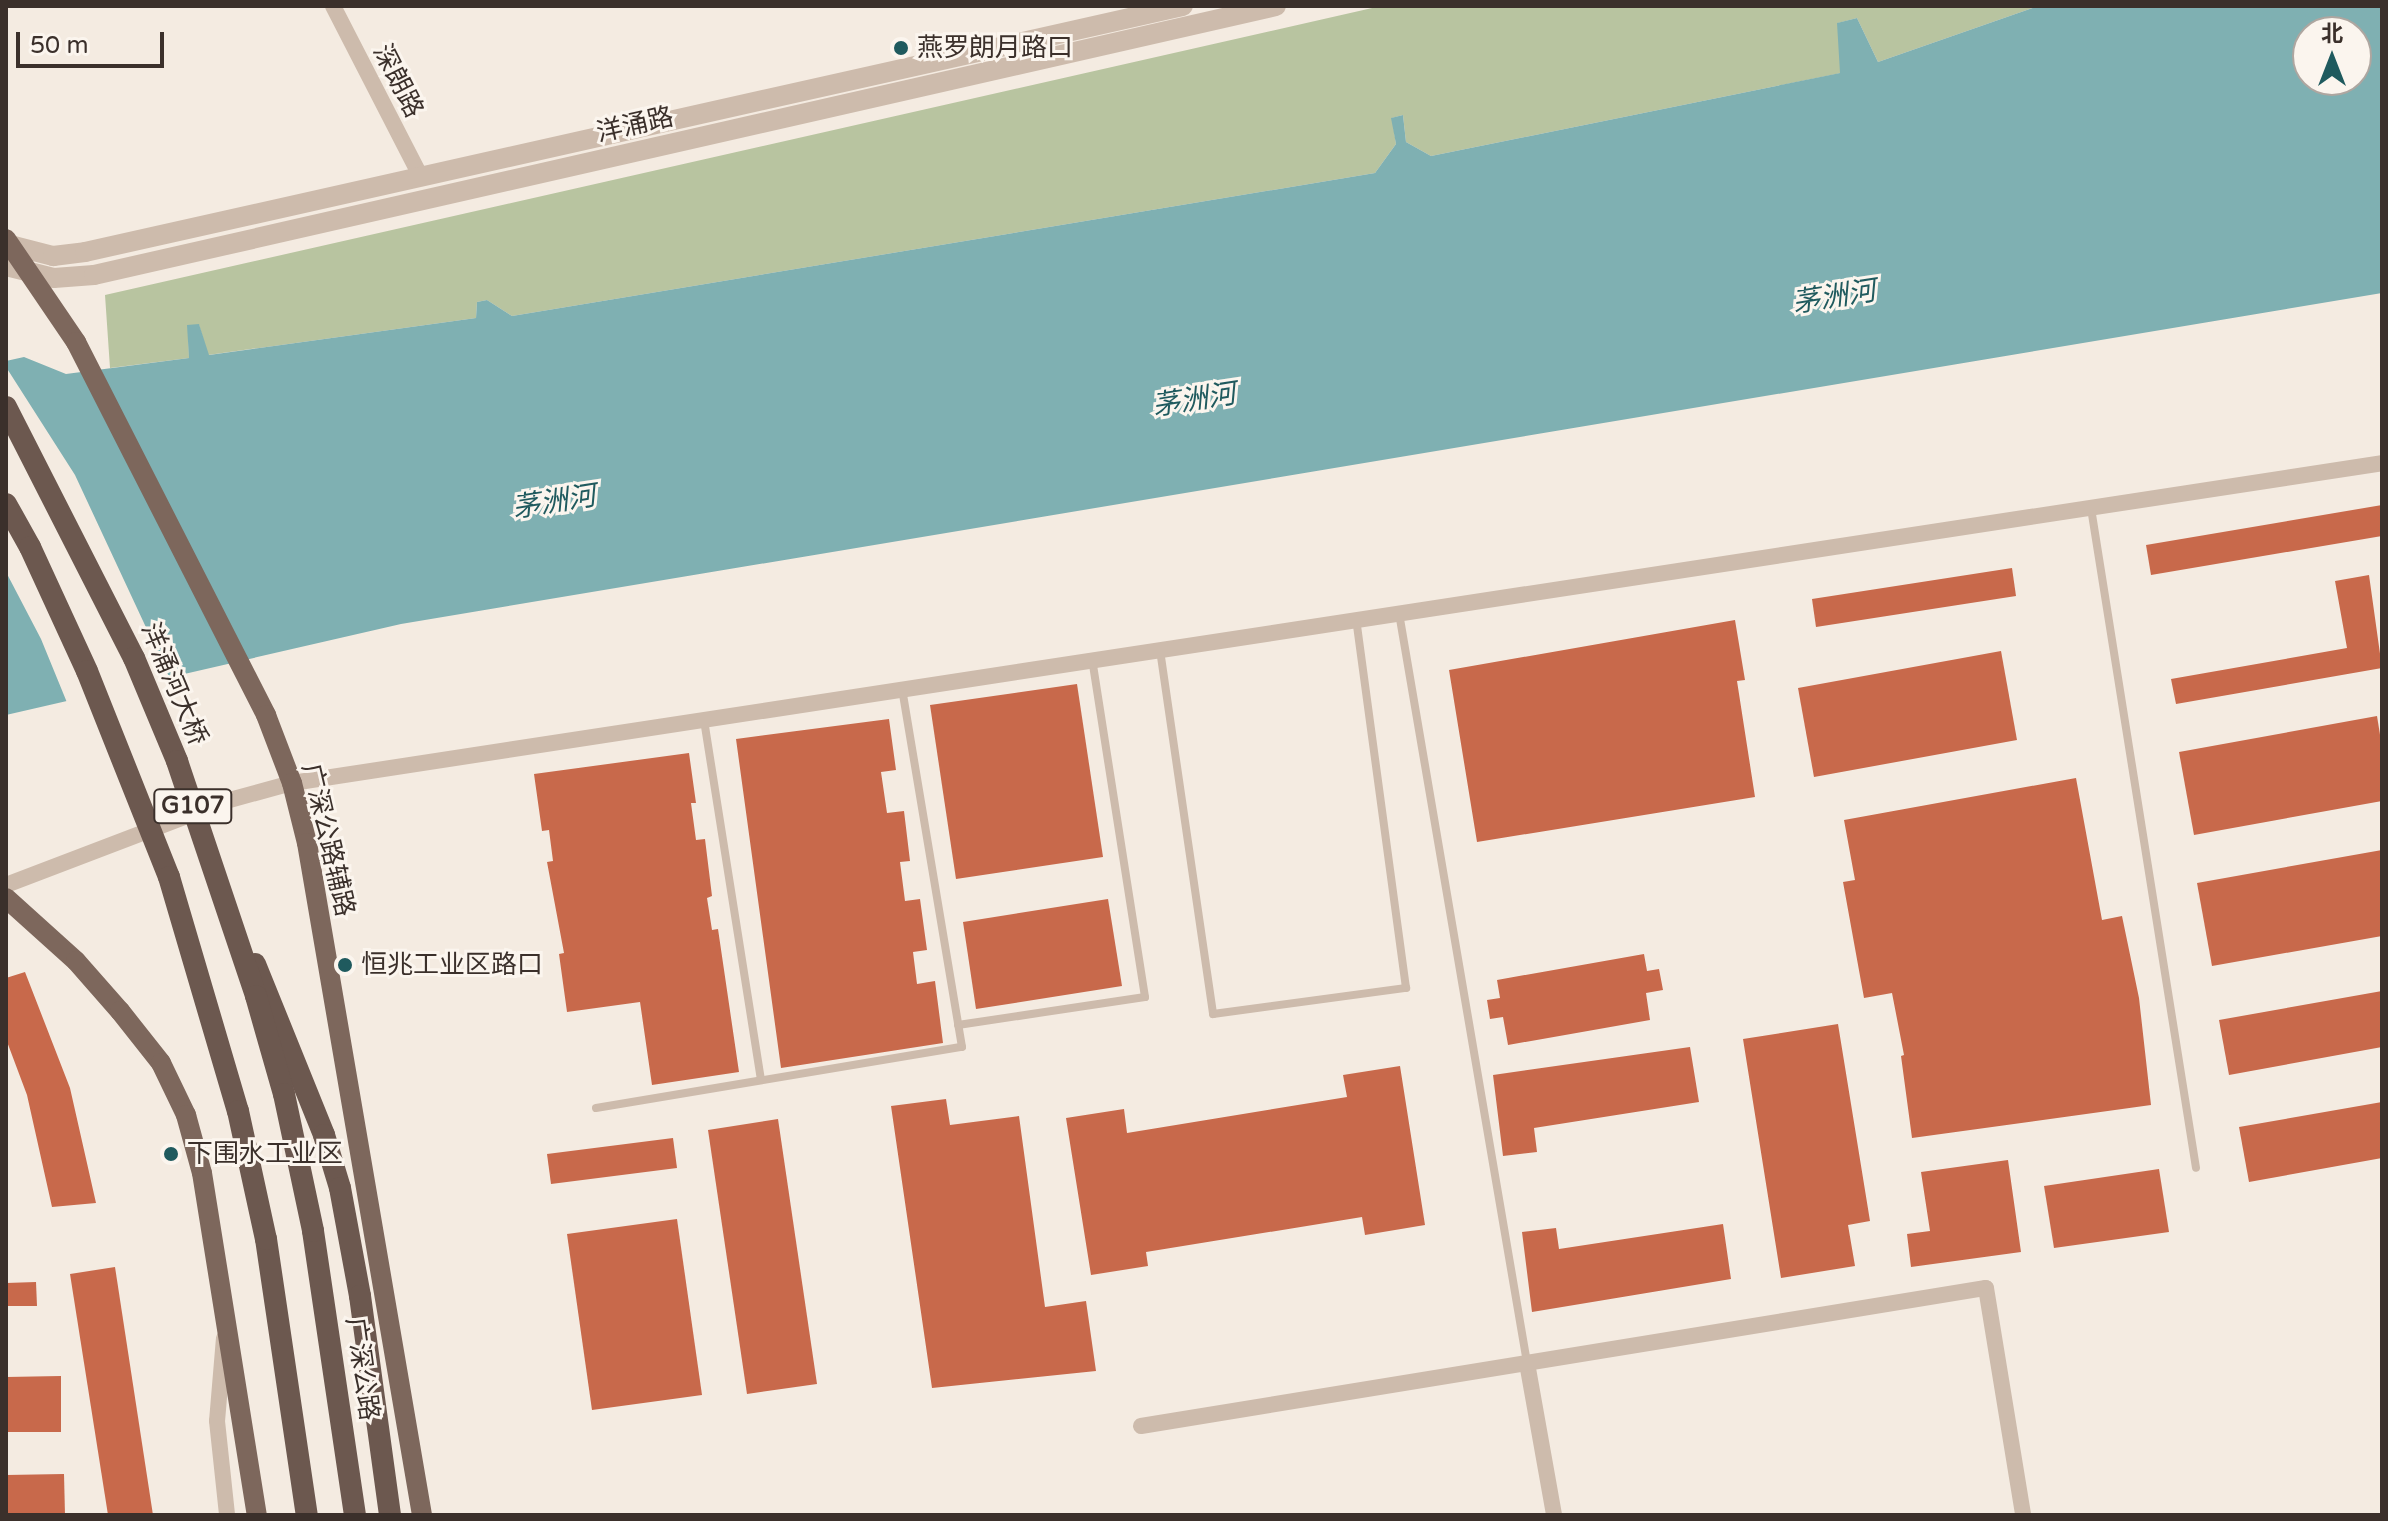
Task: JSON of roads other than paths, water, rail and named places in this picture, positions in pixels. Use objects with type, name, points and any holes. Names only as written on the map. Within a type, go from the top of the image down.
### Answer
[{"type":"highway","name":"洋涌河大桥","points":[[6,407],[134,658],[177,761],[223,889],[284,1094],[313,1231]]},
{"type":"highway","name":"G107","points":[[6,504],[30,547],[87,671],[169,877],[238,1111],[266,1239],[307,1515]]},
{"type":"highway","points":[[223,889],[324,1135],[350,1234],[390,1515]]},
{"type":"highway","name":"广深公路","points":[[313,1231],[355,1515]]},
{"type":"main road","name":"广深公路辅路","points":[[8,243],[76,342],[266,715],[292,783],[307,843],[422,1515]]},
{"type":"main road","points":[[6,898],[76,961],[161,1063],[186,1115],[202,1173],[257,1515]]},
{"type":"street","name":"深朗路","points":[[333,6],[421,177]]},
{"type":"street","name":"洋涌路","points":[[8,243],[53,256],[85,252],[1183,6]]},
{"type":"street","name":"洋涌路","points":[[6,266],[32,275],[54,278],[94,275],[1276,6]]},
{"type":"street","points":[[6,885],[226,801],[292,783],[2382,463]]},
{"type":"street","points":[[1141,1426],[1986,1288],[2023,1515]]},
{"type":"street","points":[[226,1313],[217,1421],[227,1515]]},
{"type":"street","points":[[1527,1363],[1554,1515]]},
{"type":"lane","points":[[2091,507],[2196,1168]]},
{"type":"lane","points":[[1399,613],[1527,1363]]},
{"type":"lane","points":[[1159,649],[1213,1014],[1406,988],[1356,619]]},
{"type":"lane","points":[[958,1025],[1145,997],[1092,659]]},
{"type":"lane","points":[[596,1108],[962,1047],[902,688]]},
{"type":"lane","points":[[703,719],[761,1080]]},
{"type":"water","name":"茅洲河","points":[[2038,6],[2382,6],[2382,293],[401,624],[6,715],[6,361],[24,357],[66,374],[189,358],[187,325],[199,324],[209,355],[476,318],[477,302],[487,300],[512,316],[1375,173],[1396,144],[1391,118],[1403,115],[1406,142],[1431,156],[1840,73],[1837,23],[1857,18],[1878,62]]},
{"type":"place","name":"燕罗朗月路口","points":[[901,48]]},
{"type":"place","name":"恒兆工业区路口","points":[[345,965]]},
{"type":"place","name":"下围水工业区","points":[[171,1154]]}]
